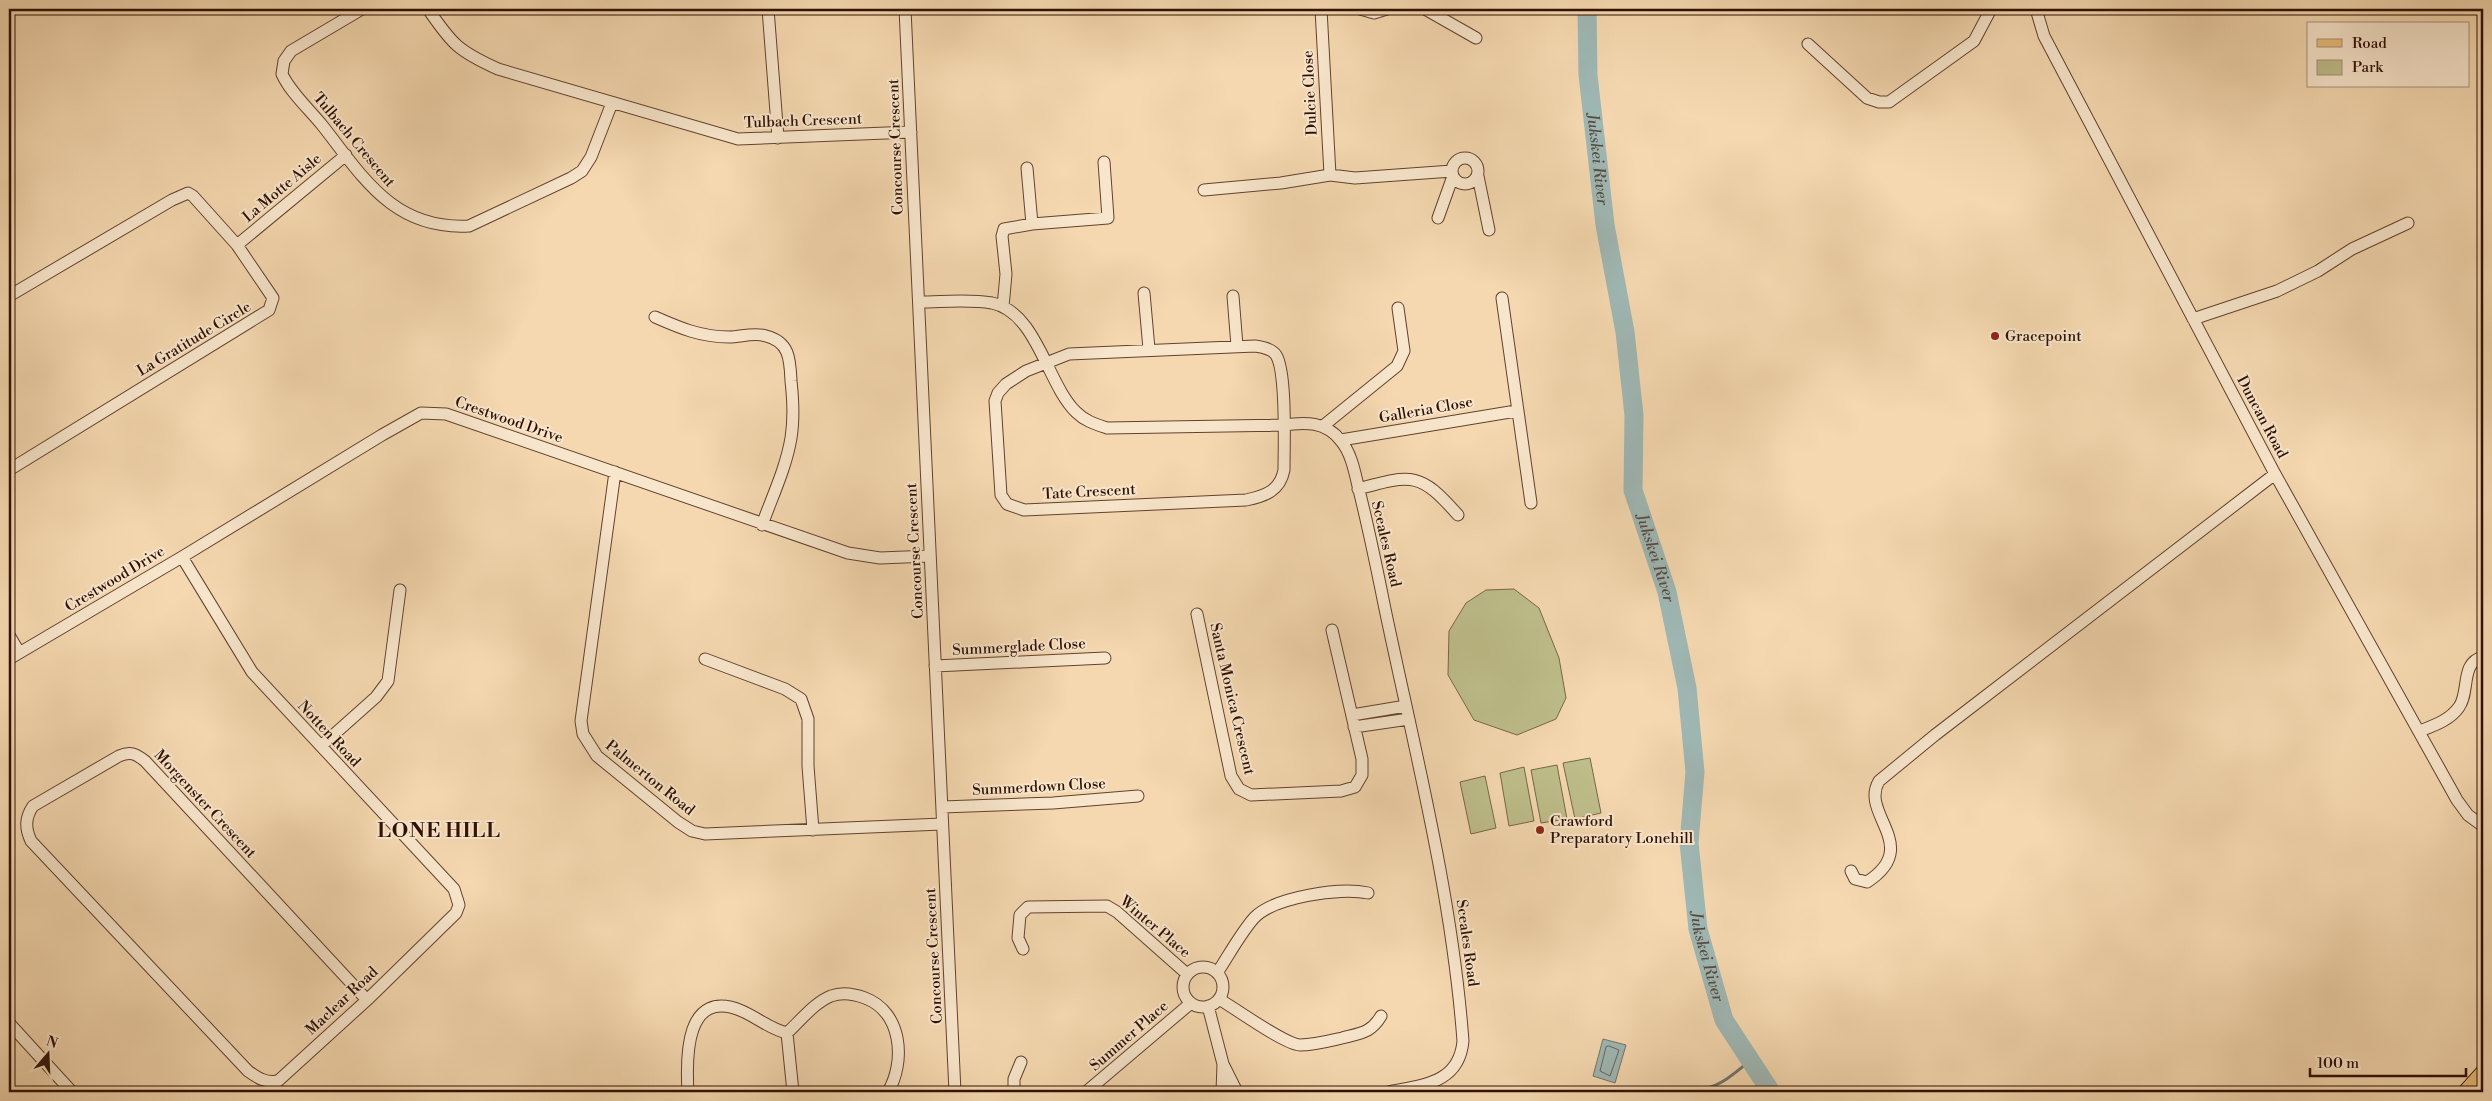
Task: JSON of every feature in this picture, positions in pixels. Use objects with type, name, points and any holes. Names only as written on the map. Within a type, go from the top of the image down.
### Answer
[{"type":"main road","points":[[2464,1092],[2483,1072]]},
{"type":"street","name":"Tulbach Crescent","points":[[362,9],[291,51],[284,60],[281,69],[284,78],[387,203],[400,211],[424,221],[451,227],[469,226],[582,171],[591,157],[612,103]]},
{"type":"street","name":"Tulbach Crescent","points":[[428,9],[445,34],[468,56],[498,69],[738,139],[911,132]]},
{"type":"street","points":[[768,9],[778,138]]},
{"type":"street","name":"Concourse Crescent","points":[[905,9],[955,1092]]},
{"type":"street","name":"Dulcie Close","points":[[1321,9],[1330,175]]},
{"type":"street","points":[[1360,9],[1374,13],[1387,9]]},
{"type":"street","points":[[1425,9],[1476,38]]},
{"type":"street","points":[[1808,44],[1867,98],[1879,102],[1889,102],[1974,41],[1991,9]]},
{"type":"street","name":"Duncan Road","points":[[2036,9],[2044,36],[2275,474],[2457,800],[2473,820],[2483,826]]},
{"type":"street","name":"La Motte Aisle","points":[[237,245],[346,155]]},
{"type":"street","points":[[1438,218],[1456,160],[1468,157],[1477,164],[1489,230]]},
{"type":"street","points":[[1003,307],[1006,274],[1003,232],[1007,227],[1108,218],[1104,162]]},
{"type":"street","points":[[1027,168],[1032,224]]},
{"type":"street","points":[[1204,190],[1281,183],[1330,175],[1355,178],[1452,174],[1462,184],[1469,184],[1478,176]]},
{"type":"street","name":"La Gratitude Circle","points":[[9,296],[172,200],[188,193],[193,196],[237,245],[272,293],[273,298],[269,310],[9,470]]},
{"type":"street","points":[[2193,319],[2277,291],[2318,270],[2352,249],[2408,223]]},
{"type":"street","points":[[1144,293],[1149,349]]},
{"type":"street","points":[[1233,296],[1237,346]]},
{"type":"street","points":[[1502,298],[1516,411],[1531,503]]},
{"type":"street","points":[[919,302],[980,302],[1003,307],[1020,320],[1069,404],[1076,412],[1093,423],[1107,428],[1283,425],[1305,422],[1323,426],[1390,373],[1402,358],[1404,343],[1398,308]]},
{"type":"street","points":[[656,317],[704,336],[730,337],[758,334],[768,336],[780,342],[786,348],[790,356],[792,396],[791,437],[786,458],[762,525]]},
{"type":"street","points":[[1046,364],[1069,354],[1149,349],[1262,347],[1274,352],[1277,356],[1282,382],[1283,425]]},
{"type":"street","name":"Tate Crescent","points":[[1046,364],[1026,371],[1006,384],[998,393],[995,401],[1000,491],[1007,504],[1014,508],[1024,510],[1080,509],[1246,500],[1260,497],[1271,492],[1282,480],[1284,470],[1283,425]]},
{"type":"street","name":"Galleria Close","points":[[1341,440],[1516,411]]},
{"type":"street","name":"Crestwood Drive","points":[[9,658],[182,557],[421,413],[446,414],[762,525],[861,556],[897,558],[930,556]]},
{"type":"street","name":"Sceales Road","points":[[1323,426],[1341,440],[1351,463],[1358,489],[1446,898],[1463,1041],[1460,1057],[1448,1073],[1428,1084],[1388,1092]]},
{"type":"street","name":"Palmerton Road","points":[[615,472],[581,721],[583,734],[588,746],[597,756],[664,812],[692,831],[705,834],[942,824]]},
{"type":"street","points":[[1851,871],[1855,879],[1867,882],[1888,865],[1890,855],[1888,837],[1875,792],[1878,781],[1935,735],[2275,474]]},
{"type":"street","points":[[1358,489],[1402,478],[1424,482],[1438,493],[1458,516]]},
{"type":"street","name":"Notten Road","points":[[182,557],[246,665],[454,889],[459,905],[451,920]]},
{"type":"street","points":[[320,746],[376,697],[388,681],[400,590]]},
{"type":"street","name":"Santa Monica Crescent","points":[[1198,614],[1231,776],[1239,789],[1244,793],[1261,795],[1340,791],[1356,787],[1362,775],[1362,766],[1332,630]]},
{"type":"street","points":[[9,636],[19,652]]},
{"type":"street","points":[[2420,732],[2444,722],[2456,711],[2463,700],[2468,670],[2474,661],[2483,657]]},
{"type":"street","name":"Summerglade Close","points":[[935,666],[1104,658]]},
{"type":"street","points":[[705,659],[785,689],[801,699],[808,719],[808,766],[813,830]]},
{"type":"street","points":[[1352,715],[1406,706]]},
{"type":"street","points":[[1354,727],[1409,719]]},
{"type":"street","name":"Morgenster Crescent","points":[[248,1071],[31,841],[26,824],[27,814],[33,806],[119,756],[128,752],[136,754],[145,761],[367,1000]]},
{"type":"street","name":"Summerdown Close","points":[[942,807],[1053,804],[1138,796]]},
{"type":"street","points":[[1217,973],[1254,918],[1270,906],[1341,891],[1368,894]]},
{"type":"street","name":"Winter Place","points":[[1023,949],[1018,938],[1020,915],[1028,907],[1107,906],[1117,912],[1188,974]]},
{"type":"street","name":"Maclear Road","points":[[248,1071],[264,1081],[278,1081],[451,920]]},
{"type":"street","points":[[1202,967],[1217,973],[1222,981],[1223,990],[1219,999],[1208,1006],[1196,1006],[1191,1003],[1184,992],[1184,980],[1188,974],[1202,967]]},
{"type":"street","points":[[787,1033],[820,1002],[832,996],[844,993],[876,1002],[891,1018],[896,1038],[898,1072],[888,1092]]},
{"type":"street","points":[[1219,999],[1285,1040],[1300,1045],[1324,1042],[1368,1031],[1376,1026],[1382,1016]]},
{"type":"street","name":"Summer Place","points":[[1086,1092],[1191,1003]]},
{"type":"street","points":[[1208,1006],[1223,1064],[1237,1092]]},
{"type":"street","points":[[688,1092],[686,1059],[690,1035],[696,1021],[710,1010],[723,1007],[741,1010],[768,1026],[787,1033]]},
{"type":"street","points":[[9,1023],[72,1092]]},
{"type":"street","points":[[787,1033],[793,1092]]},
{"type":"street","points":[[1014,1092],[1014,1079],[1021,1062]]},
{"type":"street","points":[[1222,1092],[1223,1064]]},
{"type":"green space","points":[[1514,589],[1539,608],[1559,658],[1566,698],[1556,719],[1517,735],[1474,720],[1448,675],[1449,631],[1466,603],[1486,590]]},
{"type":"green space","points":[[1590,758],[1601,813],[1575,819],[1563,763]]},
{"type":"green space","points":[[1557,765],[1567,819],[1541,823],[1531,770]]},
{"type":"green space","points":[[1524,767],[1534,821],[1509,826],[1500,773]]},
{"type":"green space","points":[[1485,776],[1496,828],[1471,834],[1460,782]]},
{"type":"water","points":[[1603,1039],[1626,1045],[1615,1083],[1593,1076]]},
{"type":"waterway","name":"Jukskei River","points":[[1587,9],[1588,75],[1605,225],[1625,332],[1634,415],[1633,490],[1667,592],[1687,688],[1695,772],[1689,843],[1698,929],[1724,1020],[1771,1092]]},
{"type":"waterway","points":[[1678,1092],[1688,1089],[1706,1088],[1718,1084],[1751,1060]]},
{"type":"place","name":"Gracepoint","points":[[1995,336]]},
{"type":"place","name":"Crawford Preparatory Lonehill","points":[[1540,830]]},
{"type":"district","name":"LONE HILL","points":[[439,831]]}]
